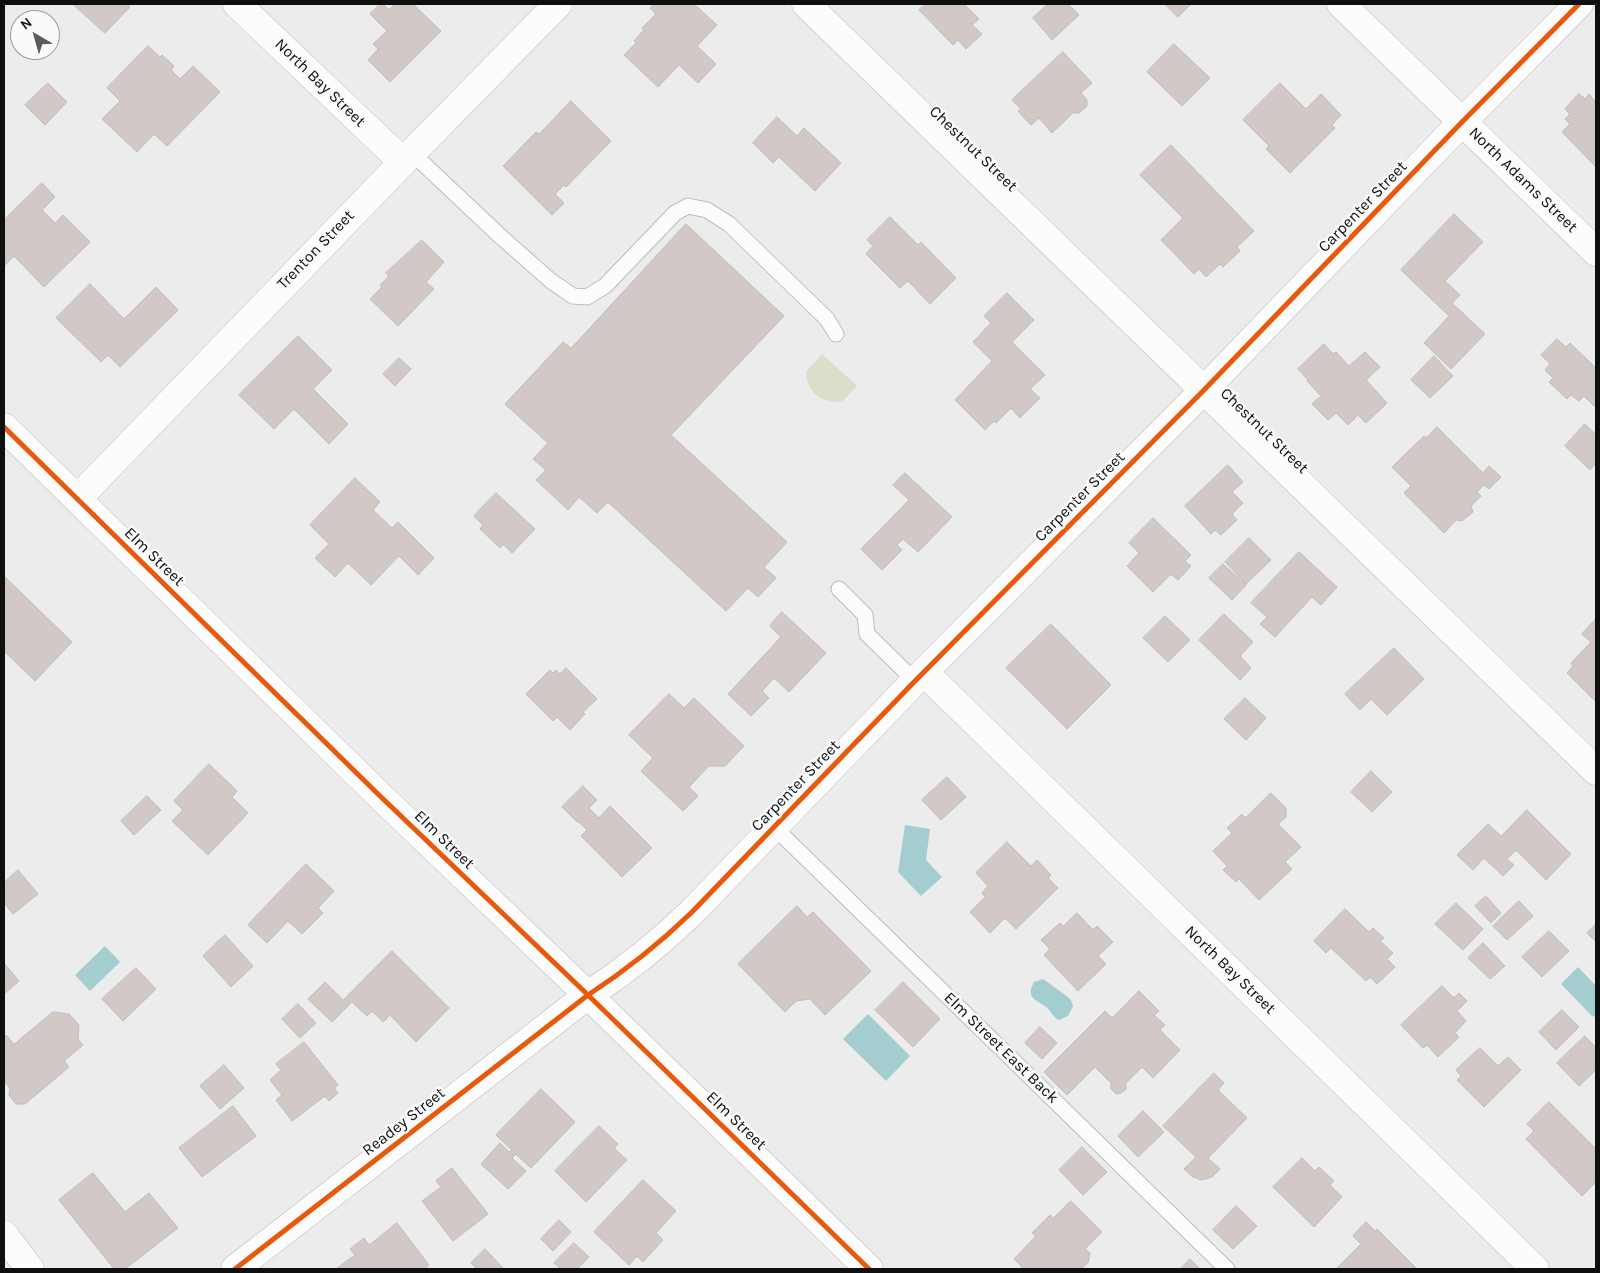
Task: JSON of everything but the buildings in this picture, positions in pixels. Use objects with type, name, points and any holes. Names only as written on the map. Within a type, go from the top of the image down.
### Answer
[{"type":"street","name":"North Bay Street","points":[[237,4],[407,157]]},
{"type":"street","name":"Trenton Street","points":[[77,499],[407,157],[558,4]]},
{"type":"street","name":"Chestnut Street","points":[[806,4],[1596,771]]},
{"type":"street","name":"North Adams Street","points":[[1341,4],[1596,252]]},
{"type":"street","name":"Carpenter Street","points":[[588,995],[623,972],[659,944],[692,912],[919,676],[1204,390],[1462,122],[1579,4]]},
{"type":"street","name":"Elm Street","points":[[4,427],[380,796],[588,995],[869,1269]]},
{"type":"street","name":"North Bay Street","points":[[919,676],[1535,1269]]},
{"type":"street","name":"Readey Street","points":[[235,1269],[588,995]]},
{"type":"street","points":[[4,1235],[30,1269]]},
{"type":"lane","points":[[407,157],[551,281],[573,296],[587,297],[605,286],[674,213],[688,206],[707,210],[730,224],[827,319],[836,334]]},
{"type":"lane","points":[[839,590],[865,615],[867,634],[919,676]]},
{"type":"lane","name":"Elm Street East Back","points":[[774,827],[1227,1269]]},
{"type":"green space","points":[[822,354],[857,386],[842,402],[828,401],[816,395],[809,386],[806,372]]},
{"type":"water","points":[[905,825],[930,829],[926,860],[942,877],[921,896],[898,872]]},
{"type":"water","points":[[105,946],[120,962],[90,991],[75,975]]},
{"type":"water","points":[[1578,967],[1596,986],[1596,1014],[1593,1017],[1561,984]]},
{"type":"water","points":[[1043,979],[1071,1000],[1073,1006],[1068,1016],[1059,1020],[1032,997],[1031,991],[1034,982]]},
{"type":"water","points":[[868,1014],[910,1056],[886,1081],[843,1039]]},
{"type":"cycle path","points":[[235,1269],[588,995],[630,966],[692,912],[915,681],[1204,390],[1462,122],[1579,4]]},
{"type":"cycle path","points":[[4,427],[380,796],[588,995],[869,1269]]}]
